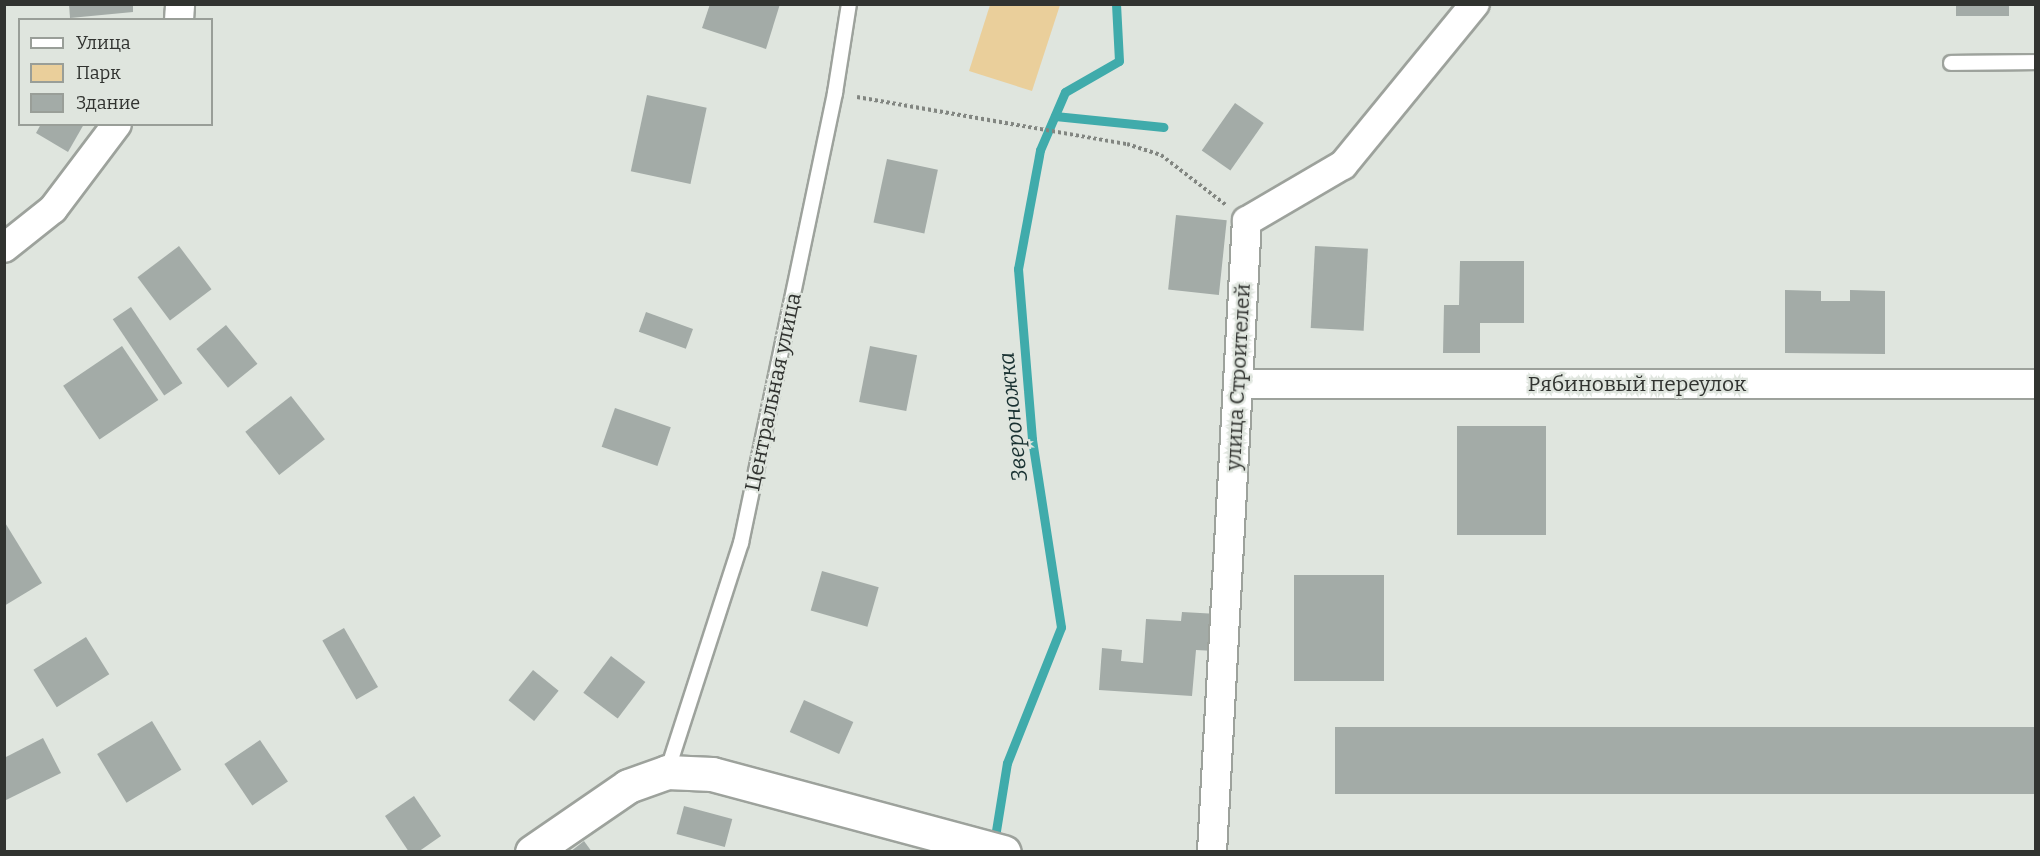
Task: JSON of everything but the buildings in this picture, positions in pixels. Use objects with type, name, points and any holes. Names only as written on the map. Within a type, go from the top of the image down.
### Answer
[{"type":"street","points":[[1247,221],[1343,165],[1475,4]]},
{"type":"street","points":[[4,248],[53,209],[115,126]]},
{"type":"street","name":"улица Строителей","points":[[1212,852],[1247,221]]},
{"type":"street","name":"Рябиновый переулок","points":[[1238,384],[2036,384]]},
{"type":"street","points":[[531,852],[628,786],[667,772],[712,774],[989,848]]},
{"type":"lane","name":"Центральная улица","points":[[667,772],[741,543],[836,93],[849,4]]},
{"type":"lane","points":[[1951,63],[2036,62]]},
{"type":"path","points":[[836,93],[1127,144],[1161,155],[1247,221]]},
{"type":"green space","points":[[990,5],[1060,5],[1032,91],[969,71]]},
{"type":"waterway","name":"Звероножка","points":[[994,843],[1007,763],[1061,627],[1032,439],[1018,269],[1040,150],[1065,92],[1119,61],[1116,4]]},
{"type":"waterway","points":[[1055,116],[1163,127]]}]
